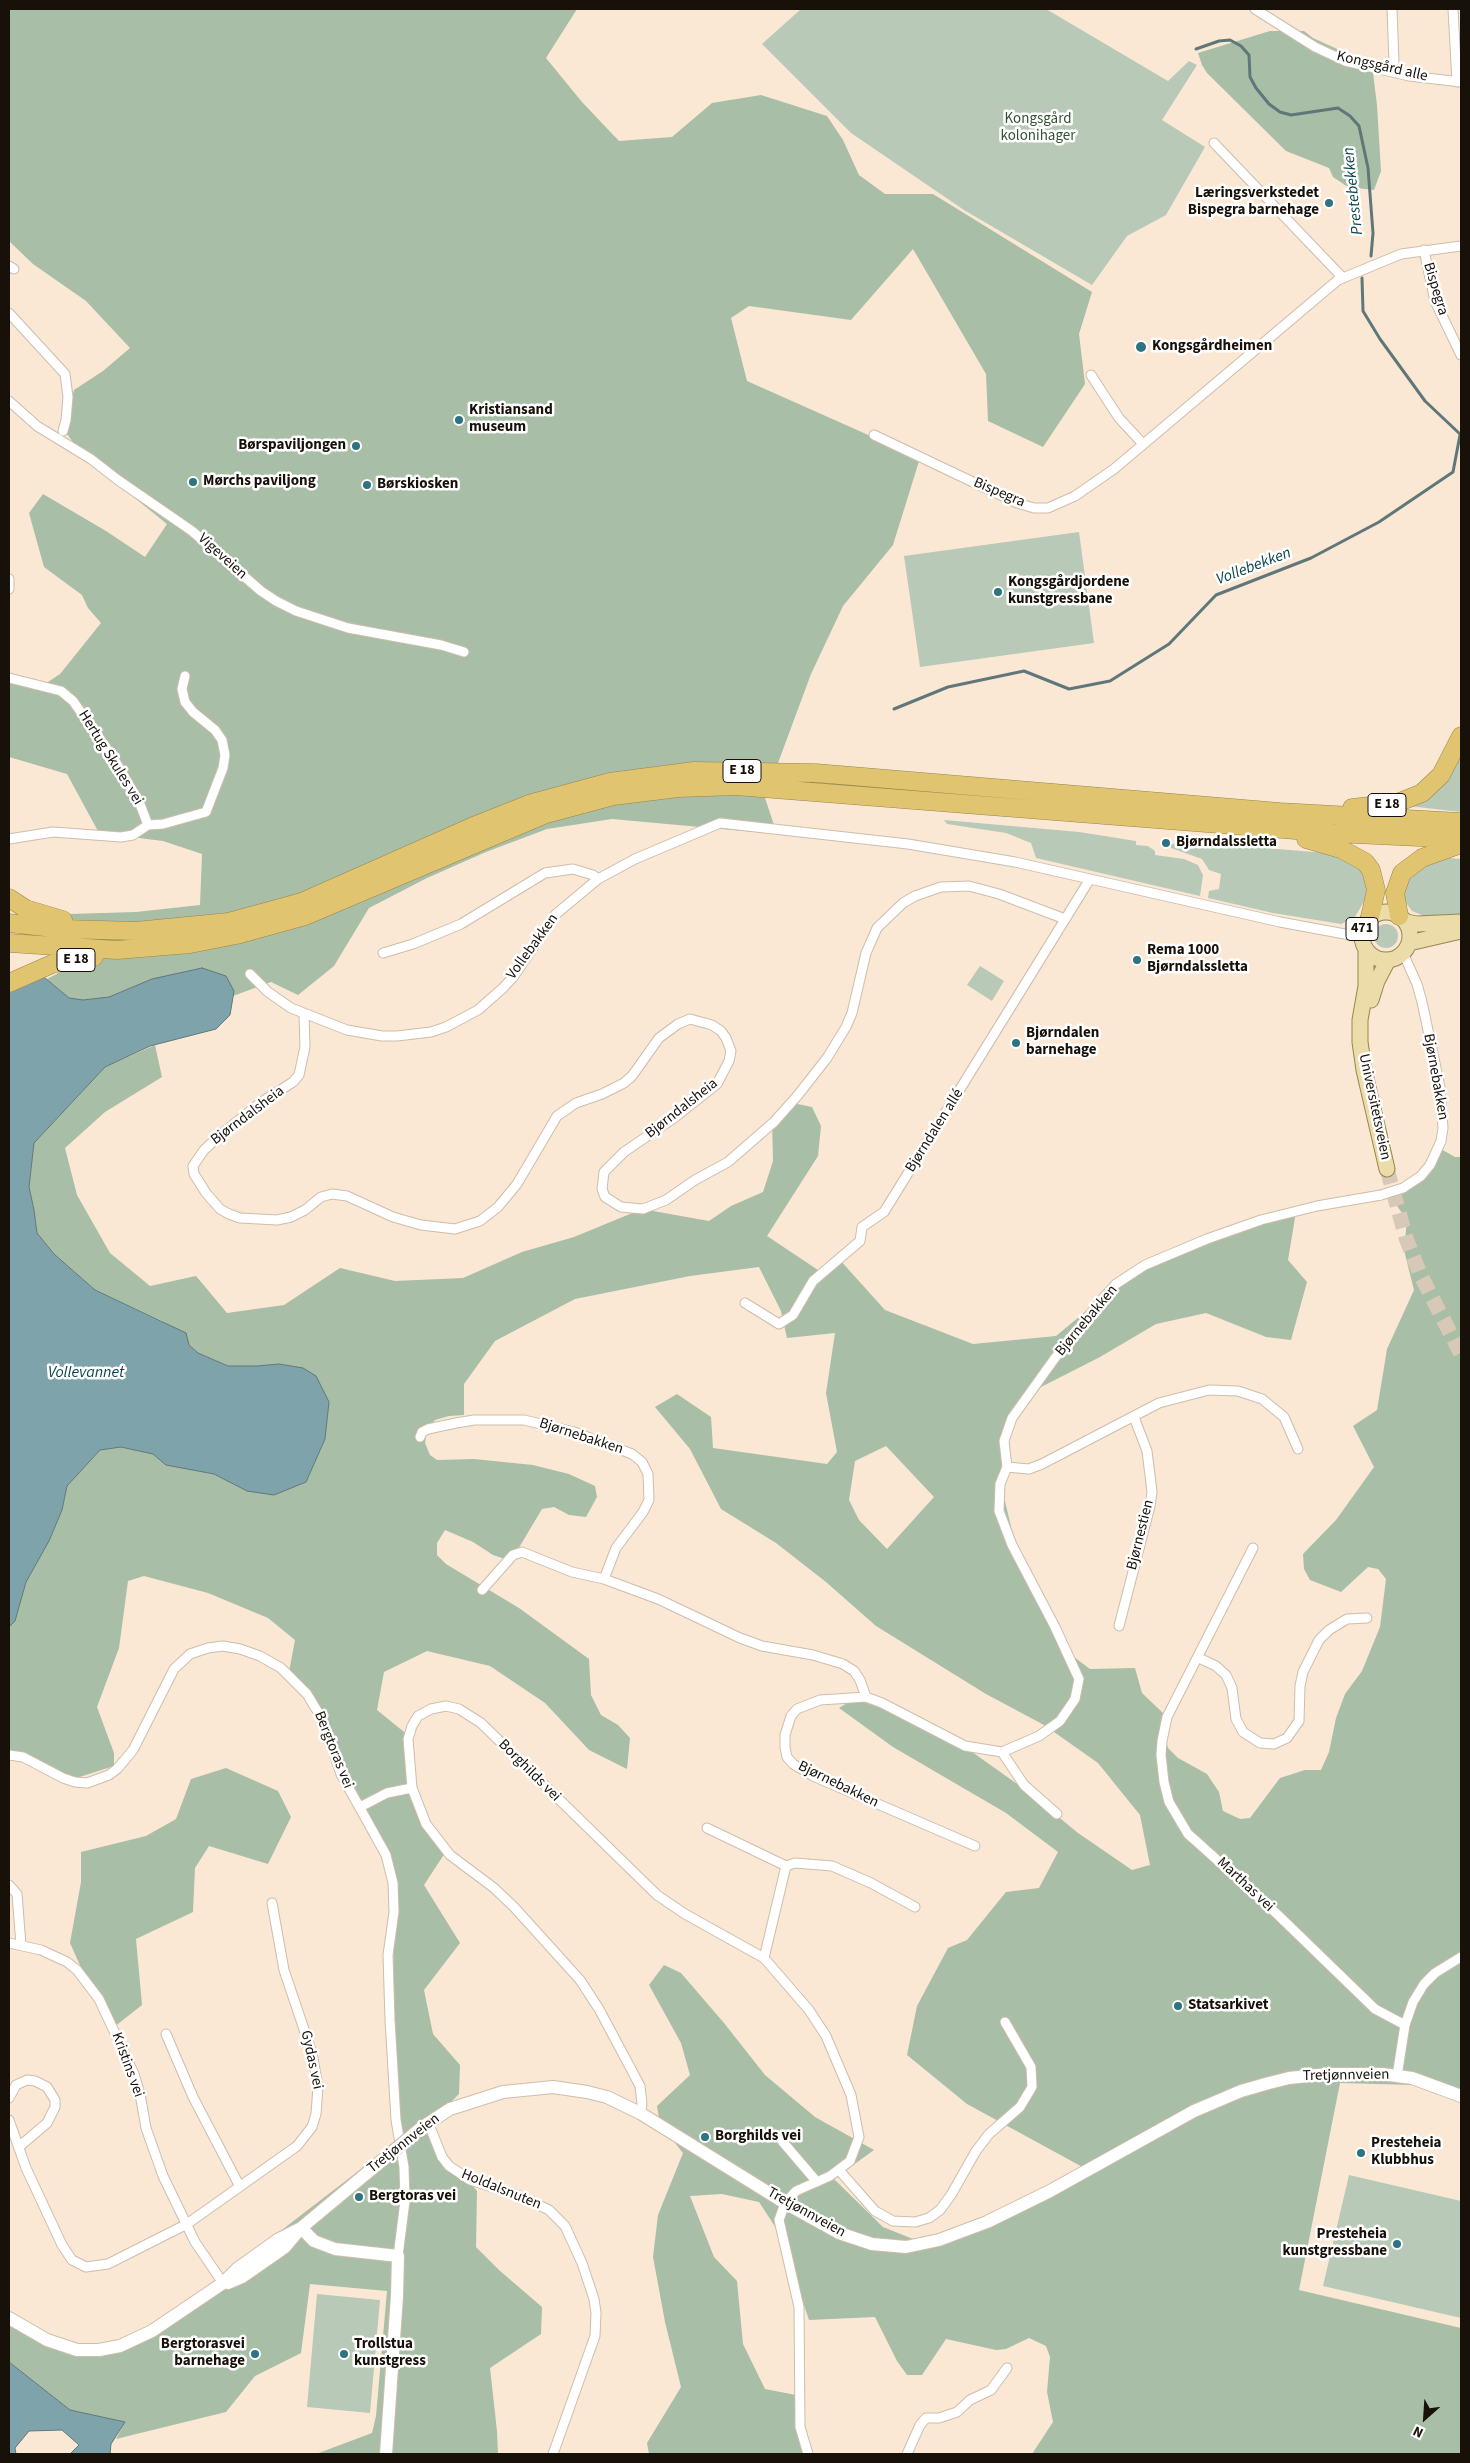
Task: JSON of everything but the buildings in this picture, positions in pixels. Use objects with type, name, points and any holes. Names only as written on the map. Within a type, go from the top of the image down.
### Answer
[{"type":"highway","name":"E 18","points":[[1280,812],[1381,806],[1415,797],[1436,782],[1461,736]]},
{"type":"highway","name":"E 18","points":[[9,923],[112,931],[170,929],[229,922],[302,902],[476,824],[529,804],[610,782],[694,771],[816,773],[1280,812],[1461,822]]},
{"type":"highway","name":"E 18","points":[[9,943],[80,949],[146,948],[190,944],[268,927],[305,916],[538,817],[613,796],[668,789],[745,786],[1333,833],[1461,839]]},
{"type":"highway","name":"E 18","points":[[1250,826],[1317,842],[1356,855],[1365,862],[1374,877],[1375,900],[1370,916]]},
{"type":"highway","points":[[1403,919],[1395,893],[1402,873],[1422,858],[1461,844]]},
{"type":"highway","name":"E 18","points":[[9,898],[26,909],[112,931]]},
{"type":"highway","name":"E 18","points":[[9,983],[52,964],[146,948]]},
{"type":"main road","name":"471","points":[[1461,922],[1417,924],[1382,912],[1370,916],[1364,926],[1364,943],[1376,958],[1388,960],[1406,948],[1461,931]]},
{"type":"main road","points":[[1403,919],[1410,934],[1406,948]]},
{"type":"main road","name":"Universitetsveien","points":[[1364,943],[1366,978],[1360,1020],[1360,1042],[1364,1070],[1387,1169],[1371,1073],[1368,1023],[1374,989],[1388,960]]},
{"type":"street","name":"Kongsgård alle","points":[[1255,9],[1328,54],[1345,61],[1392,72],[1459,82]]},
{"type":"street","points":[[1392,9],[1394,63],[1392,72]]},
{"type":"street","points":[[1453,9],[1459,82]]},
{"type":"street","points":[[1214,143],[1343,278]]},
{"type":"street","name":"Bispegra","points":[[874,434],[1017,503],[1034,508],[1048,508],[1075,496],[1143,444],[1178,412],[1267,341],[1325,289],[1343,278],[1401,254],[1461,246]]},
{"type":"street","name":"Bispegra","points":[[1424,250],[1435,300],[1461,355]]},
{"type":"street","points":[[9,313],[65,374],[68,397],[63,431]]},
{"type":"street","points":[[1091,375],[1119,418],[1143,444]]},
{"type":"street","name":"Vigeveien","points":[[9,402],[37,426],[91,458],[192,530],[261,591],[276,601],[348,628],[442,645],[464,652]]},
{"type":"street","points":[[9,579],[9,589]]},
{"type":"street","points":[[9,840],[53,832],[121,837],[133,835],[148,825],[180,820],[206,812],[223,768],[222,740],[215,730],[193,712],[185,702],[182,689],[185,676]]},
{"type":"street","name":"Hertug Skules vei","points":[[9,678],[61,692],[73,701],[114,759],[140,804],[148,825]]},
{"type":"street","name":"Vollebakken","points":[[250,974],[268,992],[304,1014],[331,1025],[382,1036],[415,1035],[446,1027],[478,1010],[503,988],[514,976],[556,914],[598,879],[635,859],[720,823],[908,844],[1015,862],[1090,879]]},
{"type":"street","points":[[383,953],[413,944],[461,924],[545,873],[573,869],[593,874],[598,879]]},
{"type":"street","points":[[1090,879],[1364,943]]},
{"type":"street","name":"Bjørndalen allé","points":[[745,1303],[779,1324],[793,1315],[813,1281],[860,1241],[862,1227],[884,1212],[1090,879]]},
{"type":"street","name":"Bjørndalsheia","points":[[304,1014],[304,1047],[299,1075],[293,1082],[260,1103],[219,1136],[204,1150],[194,1166],[194,1174],[206,1193],[220,1209],[240,1218],[277,1220],[291,1217],[305,1210],[321,1196],[332,1194],[347,1196],[393,1217],[421,1225],[455,1229],[480,1221],[498,1207],[517,1184],[557,1116],[576,1104],[624,1083],[632,1076],[659,1038],[678,1024],[690,1019],[712,1025],[721,1030],[730,1051],[729,1061],[717,1084],[674,1118],[624,1152],[604,1172],[602,1190],[605,1197],[621,1207],[643,1208],[666,1200],[695,1180],[728,1162],[774,1122],[798,1095],[827,1058],[846,1027],[852,1013],[866,953],[877,928],[903,903],[914,896],[941,887],[969,886],[999,894],[1065,919]]},
{"type":"street","points":[[9,906],[26,909]]},
{"type":"street","name":"Bjørnebakken","points":[[976,1846],[813,1776],[793,1764],[788,1757],[785,1741],[787,1726],[791,1716],[797,1709],[820,1700],[866,1697],[882,1703],[965,1746],[1002,1752],[1039,1736],[1060,1721],[1075,1699],[1079,1679],[1004,1527],[999,1511],[998,1497],[1007,1467],[1004,1441],[1012,1418],[1099,1303],[1130,1274],[1158,1258],[1261,1220],[1316,1206],[1403,1188],[1421,1176],[1430,1165],[1442,1141],[1441,1095],[1418,984],[1406,948]]},
{"type":"street","points":[[1007,1467],[1029,1469],[1159,1403],[1194,1393],[1216,1390],[1238,1391],[1262,1399],[1275,1407],[1291,1428],[1298,1449]]},
{"type":"street","name":"Bjørnestien","points":[[1119,1626],[1152,1492],[1147,1451],[1134,1417]]},
{"type":"street","name":"Bjørnebakken","points":[[420,1437],[422,1432],[428,1430],[474,1420],[524,1420],[574,1432],[632,1454],[642,1462],[648,1474],[649,1500],[643,1512],[616,1548],[604,1579]]},
{"type":"street","name":"Marthas vei","points":[[1253,1548],[1167,1717],[1162,1741],[1164,1782],[1173,1810],[1192,1838],[1278,1915],[1347,1984],[1375,2009],[1405,2025]]},
{"type":"street","points":[[482,1590],[512,1555],[522,1552],[572,1572],[604,1579],[668,1603],[740,1638],[762,1646],[812,1655],[843,1664],[854,1671],[860,1680],[866,1697]]},
{"type":"street","points":[[1198,1658],[1216,1666],[1226,1675],[1232,1688],[1236,1719],[1243,1732],[1254,1741],[1274,1744],[1292,1733],[1299,1721],[1300,1686],[1303,1672],[1319,1640],[1329,1630],[1347,1619],[1368,1618]]},
{"type":"street","name":"Bergtoras vei","points":[[9,1755],[28,1759],[63,1778],[75,1782],[87,1783],[109,1775],[117,1769],[133,1750],[169,1677],[180,1662],[194,1651],[223,1646],[240,1649],[260,1656],[281,1668],[307,1694],[322,1719],[341,1774],[386,1855],[393,1883],[394,1912],[388,1955],[396,2120],[405,2184],[404,2213],[398,2256],[386,2454]]},
{"type":"street","name":"Borghilds vei","points":[[640,2113],[642,2104],[640,2086],[590,1994],[514,1906],[494,1888],[458,1863],[440,1845],[426,1824],[412,1788],[408,1754],[412,1726],[418,1716],[431,1709],[446,1706],[458,1709],[481,1723],[657,1895],[685,1914],[764,1958],[817,2021],[845,2077],[855,2110],[859,2137],[850,2161],[840,2170],[796,2191],[785,2203]]},
{"type":"street","points":[[1002,1752],[1024,1785],[1056,1814]]},
{"type":"street","points":[[360,1807],[387,1793],[412,1788]]},
{"type":"street","points":[[707,1828],[786,1866],[795,1863],[832,1866],[871,1883],[915,1907]]},
{"type":"street","points":[[764,1958],[786,1866]]},
{"type":"street","points":[[9,1885],[17,1894],[21,1944]]},
{"type":"street","name":"Gydas vei","points":[[187,2224],[239,2185],[272,2164],[301,2141],[312,2127],[318,2100],[312,2053],[284,1970],[272,1903]]},
{"type":"street","name":"Kristins vei","points":[[9,1943],[21,1944],[67,1962],[77,1970],[99,1999],[129,2062],[140,2094],[152,2150],[203,2255],[223,2284]]},
{"type":"street","points":[[1398,2076],[1405,2025],[1413,2002],[1424,1984],[1441,1968],[1461,1957]]},
{"type":"street","points":[[840,2170],[875,2210],[893,2221],[915,2222],[929,2218],[940,2210],[951,2195],[976,2150],[989,2134],[1020,2107],[1032,2087],[1031,2067],[1004,2022]]},
{"type":"street","points":[[166,2034],[193,2097],[239,2185]]},
{"type":"street","name":"Tretjønnveien","points":[[9,2318],[56,2344],[77,2350],[107,2349],[120,2346],[152,2331],[223,2284],[233,2282],[264,2263],[285,2247],[301,2228],[385,2158],[450,2109],[488,2095],[540,2087],[587,2092],[612,2099],[640,2113],[822,2225],[856,2240],[888,2246],[922,2244],[947,2237],[1003,2215],[1194,2111],[1241,2091],[1288,2078],[1328,2074],[1398,2076],[1424,2082],[1461,2096]]},
{"type":"street","points":[[9,2098],[16,2085],[28,2080],[35,2081],[47,2088],[54,2100],[55,2107],[47,2124],[20,2146]]},
{"type":"street","points":[[9,2120],[20,2146],[26,2168],[62,2245],[72,2260],[79,2265],[93,2268],[108,2264],[187,2224]]},
{"type":"street","name":"Holdalsnuten","points":[[425,2126],[449,2166],[470,2180],[520,2196],[549,2210],[565,2226],[582,2263],[594,2299],[596,2313],[595,2336],[553,2454]]},
{"type":"street","points":[[782,2141],[817,2182]]},
{"type":"street","points":[[785,2203],[779,2220],[799,2307],[800,2427],[808,2454]]},
{"type":"street","points":[[301,2228],[314,2241],[329,2248],[398,2256]]},
{"type":"street","points":[[907,2454],[920,2425],[926,2418],[939,2418],[957,2412],[970,2400],[991,2390],[1007,2368]]},
{"type":"green space","points":[[9,9],[577,9],[546,58],[582,102],[619,141],[672,137],[712,103],[761,95],[827,116],[843,140],[859,175],[885,194],[933,194],[1092,292],[1079,334],[1085,384],[1043,447],[988,421],[986,374],[913,249],[851,320],[749,306],[731,318],[747,381],[920,458],[893,545],[843,606],[811,674],[765,798],[777,834],[612,819],[547,829],[486,852],[427,878],[369,908],[334,966],[298,995],[271,982],[233,996],[234,991],[152,979],[109,997],[83,1000],[69,999],[47,979],[64,970],[79,946],[46,906],[70,914],[136,912],[200,905],[202,854],[163,841],[99,833],[67,774],[9,757],[9,681],[42,686],[60,674],[101,623],[88,608],[82,595],[44,567],[29,513],[43,494],[106,531],[145,557],[167,524],[84,457],[64,430],[74,390],[103,371],[130,348],[86,301],[33,264],[9,241]]},
{"type":"green space","name":"Kongsgård kolonihager","points":[[801,9],[1046,9],[1168,81],[1189,61],[1197,65],[1162,120],[1205,147],[1166,215],[1127,236],[1092,285],[964,210],[851,133],[762,44]]},
{"type":"green space","points":[[1270,31],[1304,31],[1313,38],[1372,65],[1377,105],[1381,171],[1374,190],[1348,187],[1333,177],[1329,168],[1286,151],[1207,73],[1202,65],[1198,53]]},
{"type":"green space","name":"Kongsgårdjordene kunstgressbane","points":[[1079,532],[1094,643],[920,667],[904,556]]},
{"type":"green space","points":[[1461,753],[1461,812],[1409,806]]},
{"type":"green space","points":[[944,820],[1079,832],[1136,841],[1136,845],[1148,846],[1155,851],[1155,855],[1184,859],[1198,865],[1203,875],[1200,896],[1036,858],[1031,843],[1006,833],[947,824]]},
{"type":"green space","points":[[1203,843],[1339,854],[1350,858],[1366,876],[1367,896],[1355,917],[1341,924],[1273,913],[1208,898],[1209,891],[1219,889],[1221,874],[1209,870],[1202,859],[1171,848],[1171,844]]},
{"type":"green space","points":[[1461,859],[1461,918],[1427,917],[1412,911],[1404,900],[1404,886],[1410,874],[1436,860]]},
{"type":"green space","points":[[1386,924],[1394,928],[1398,936],[1394,944],[1386,948],[1378,944],[1374,936],[1378,928]]},
{"type":"green space","points":[[980,966],[1004,981],[992,1001],[967,985]]},
{"type":"green space","points":[[155,1045],[162,1077],[105,1112],[65,1148],[77,1195],[110,1253],[150,1286],[196,1276],[227,1313],[284,1305],[340,1268],[395,1281],[463,1278],[522,1252],[574,1237],[642,1209],[709,1221],[731,1206],[763,1192],[773,1161],[772,1119],[788,1102],[812,1107],[821,1126],[818,1156],[767,1236],[821,1272],[839,1259],[885,1310],[973,1344],[1056,1336],[1120,1283],[1167,1257],[1296,1212],[1288,1260],[1307,1282],[1291,1340],[1266,1337],[1206,1313],[1156,1324],[1100,1357],[1041,1387],[1015,1415],[999,1476],[1013,1535],[1038,1596],[1070,1654],[1090,1669],[1135,1668],[1142,1693],[1165,1715],[1164,1733],[1168,1748],[1178,1758],[1207,1774],[1219,1792],[1223,1811],[1240,1819],[1250,1818],[1280,1778],[1305,1770],[1321,1770],[1329,1752],[1336,1718],[1345,1694],[1362,1671],[1380,1627],[1386,1579],[1378,1569],[1368,1567],[1341,1592],[1310,1580],[1304,1569],[1303,1554],[1336,1520],[1374,1467],[1353,1426],[1377,1410],[1387,1349],[1414,1290],[1404,1250],[1407,1220],[1390,1196],[1431,1161],[1439,1148],[1455,1157],[1461,1157],[1461,2102],[1413,2085],[1340,2083],[1299,2290],[1461,2328],[1461,2454],[1032,2454],[1053,2422],[1047,2392],[1050,2357],[1046,2346],[1029,2338],[1006,2349],[996,2350],[946,2339],[922,2375],[907,2375],[897,2361],[875,2317],[809,2320],[780,2234],[759,2202],[722,2194],[690,2196],[714,2257],[737,2281],[743,2344],[765,2389],[796,2395],[812,2454],[649,2454],[647,2443],[681,2387],[665,2322],[653,2257],[658,2215],[683,2153],[660,2124],[657,2106],[690,2075],[681,2043],[649,1985],[664,1965],[681,1973],[765,2075],[815,2117],[874,2150],[834,2179],[883,2227],[928,2245],[1088,2170],[967,2104],[907,2055],[917,2006],[948,1948],[967,1940],[1006,1892],[1039,1888],[1058,1852],[1006,1813],[893,1747],[839,1708],[854,1699],[917,1719],[975,1754],[1027,1791],[1078,1833],[1132,1870],[1150,1865],[1140,1815],[1098,1763],[1044,1725],[986,1694],[876,1626],[826,1582],[776,1543],[721,1509],[690,1449],[655,1407],[677,1394],[711,1417],[713,1448],[827,1464],[837,1452],[826,1393],[835,1333],[787,1338],[781,1311],[759,1267],[690,1276],[575,1299],[495,1341],[464,1384],[464,1415],[449,1416],[435,1420],[427,1430],[425,1443],[430,1455],[437,1460],[474,1459],[533,1465],[569,1474],[595,1486],[597,1497],[586,1517],[569,1515],[554,1507],[542,1509],[514,1556],[505,1559],[493,1555],[473,1542],[445,1530],[437,1543],[437,1555],[446,1564],[519,1608],[589,1659],[591,1695],[601,1715],[618,1725],[630,1738],[627,1769],[589,1750],[545,1703],[490,1666],[427,1651],[384,1672],[377,1710],[409,1736],[417,1795],[445,1853],[424,1885],[460,1943],[424,1990],[433,2034],[460,2065],[459,2094],[431,2122],[433,2141],[477,2191],[476,2247],[499,2270],[542,2307],[541,2334],[490,2368],[498,2454],[316,2454],[372,2433],[376,2416],[387,2291],[310,2284],[301,2353],[255,2376],[226,2412],[116,2439],[125,2422],[70,2410],[9,2362],[9,2318],[65,2350],[131,2340],[239,2263],[396,2142],[399,2096],[393,2030],[394,1901],[385,1843],[345,1791],[323,1727],[289,1672],[295,1640],[268,1618],[208,1593],[144,1576],[128,1581],[119,1648],[97,1707],[114,1753],[114,1766],[70,1780],[9,1755],[9,1627],[15,1621],[26,1582],[49,1541],[62,1510],[67,1486],[100,1450],[121,1447],[153,1454],[167,1465],[214,1474],[247,1491],[306,1482],[325,1439],[329,1402],[279,1364],[228,1366],[198,1353],[162,1321],[95,1290],[54,1254],[37,1233],[29,1187],[34,1143],[105,1067]],"holes":[[[886,1446],[934,1497],[887,1549],[859,1520],[849,1500],[855,1461]]]},
{"type":"green space","points":[[226,1768],[278,1791],[291,1817],[268,1864],[209,1846],[195,1868],[193,1912],[136,1939],[142,2005],[114,2027],[83,1972],[70,1943],[81,1882],[81,1852],[146,1836],[176,1819],[191,1779]]},
{"type":"green space","name":"Presteheia kunstgressbane","points":[[1349,2175],[1461,2201],[1461,2318],[1323,2286]]},
{"type":"green space","name":"Trollstua kunstgress","points":[[317,2294],[380,2300],[370,2413],[307,2407]]},
{"type":"water","name":"Vollevannet","points":[[202,968],[226,976],[234,991],[230,1015],[216,1029],[150,1046],[105,1067],[34,1143],[29,1187],[37,1233],[54,1254],[95,1290],[186,1333],[189,1345],[198,1353],[228,1366],[279,1364],[303,1368],[316,1376],[329,1402],[325,1439],[306,1482],[274,1495],[247,1491],[214,1474],[166,1465],[153,1454],[121,1447],[100,1450],[67,1486],[62,1510],[49,1541],[26,1582],[15,1621],[9,1627],[9,986],[44,977],[69,998],[83,1000],[109,997],[152,979]]},
{"type":"water","points":[[9,2362],[70,2410],[125,2422],[111,2444],[110,2454],[70,2454],[79,2445],[62,2430],[29,2431],[15,2448],[16,2454],[9,2454]]},
{"type":"waterway","name":"Prestebekken","points":[[1196,49],[1219,41],[1230,40],[1241,46],[1249,55],[1250,77],[1269,104],[1280,112],[1291,115],[1338,108],[1350,116],[1359,126],[1368,168],[1373,233],[1371,256]]},
{"type":"waterway","name":"Prestebekken","points":[[1362,278],[1363,311],[1380,339],[1425,401],[1461,435]]},
{"type":"waterway","name":"Vollebekken","points":[[894,709],[948,687],[1024,671],[1069,689],[1110,681],[1169,644],[1216,595],[1311,558],[1379,522],[1453,472],[1460,435]]},
{"type":"tunnel","points":[[1387,1169],[1406,1238],[1420,1274],[1461,1354]]},
{"type":"place","name":"Læringsverkstedet Bispegra barnehage","points":[[1329,203]]},
{"type":"place","name":"Kongsgårdheimen","points":[[1141,347]]},
{"type":"place","name":"Kristiansand museum","points":[[459,420]]},
{"type":"place","name":"Børspaviljongen","points":[[356,446]]},
{"type":"place","name":"Mørchs paviljong","points":[[193,482]]},
{"type":"place","name":"Børskiosken","points":[[367,485]]},
{"type":"place","name":"Kongsgårdjordene kunstgressbane","points":[[998,592]]},
{"type":"place","name":"Bjørndalssletta","points":[[1166,843]]},
{"type":"place","name":"Rema 1000 Bjørndalssletta","points":[[1137,960]]},
{"type":"place","name":"Bjørndalen barnehage","points":[[1016,1043]]},
{"type":"place","name":"Statsarkivet","points":[[1178,2006]]},
{"type":"place","name":"Borghilds vei","points":[[705,2137]]},
{"type":"place","name":"Presteheia Klubbhus","points":[[1361,2153]]},
{"type":"place","name":"Bergtoras vei","points":[[359,2197]]},
{"type":"place","name":"Presteheia kunstgressbane","points":[[1397,2244]]},
{"type":"place","name":"Bergtorasvei barnehage","points":[[255,2354]]},
{"type":"place","name":"Trollstua kunstgress","points":[[344,2354]]}]
